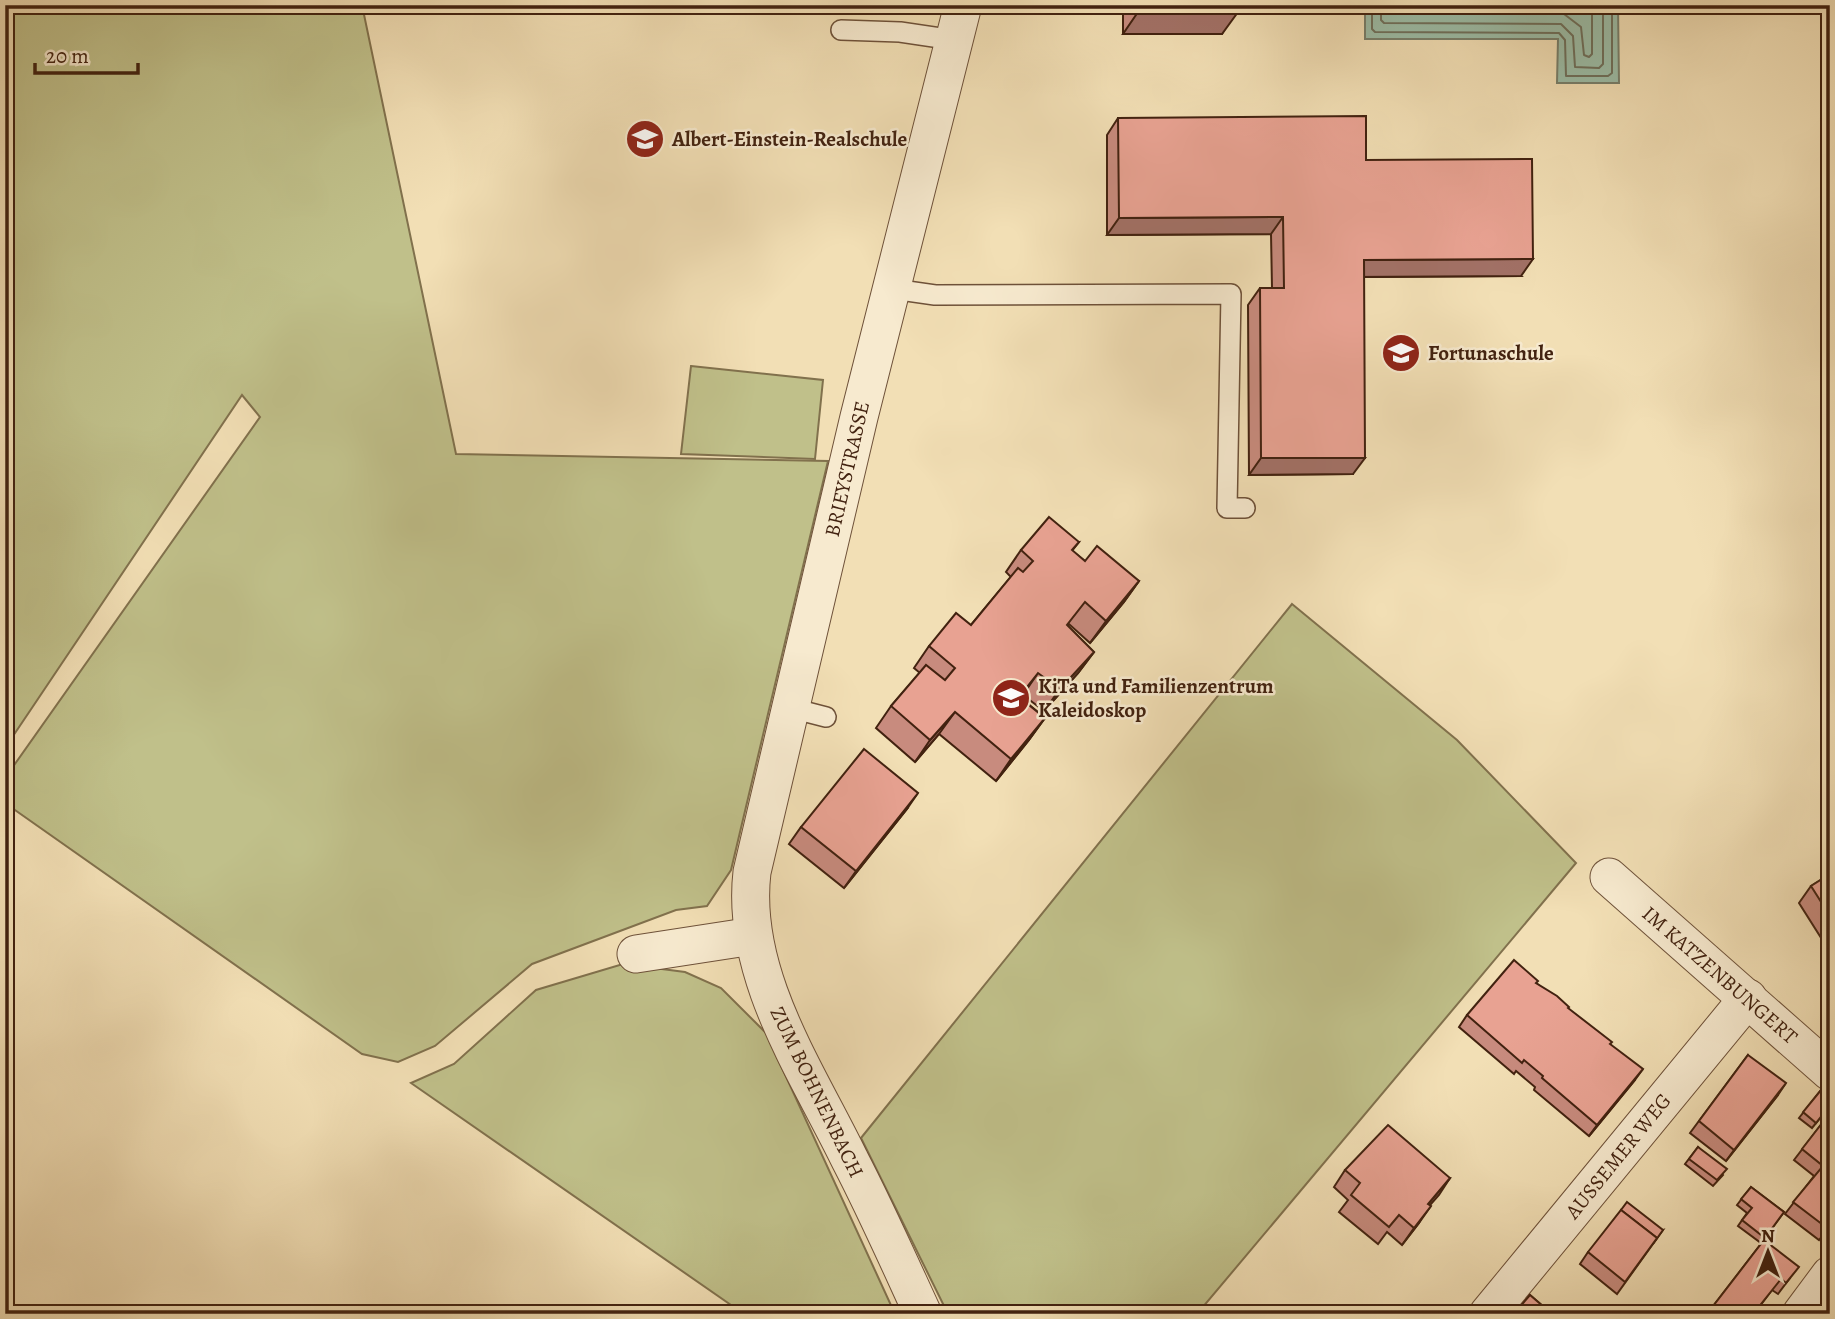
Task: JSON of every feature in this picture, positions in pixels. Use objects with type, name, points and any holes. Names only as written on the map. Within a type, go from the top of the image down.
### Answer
[{"type":"street","name":"BRIEYSTRASSE","points":[[753,936],[749,900],[752,872],[859,417],[963,5]]},
{"type":"street","name":"IM KATZENBUNGERT","points":[[1609,877],[1830,1072]]},
{"type":"street","points":[[636,954],[753,936]]},
{"type":"street","name":"ZUM BOHNENBACH","points":[[753,936],[777,1014],[923,1314]]},
{"type":"street","name":"AUSSEMER WEG","points":[[1488,1314],[1748,998]]},
{"type":"street","points":[[1801,1314],[1830,1275]]},
{"type":"lane","points":[[841,30],[900,32],[954,40]]},
{"type":"lane","points":[[893,289],[935,295],[1231,294],[1227,508],[1245,508]]},
{"type":"lane","points":[[791,708],[826,717]]},
{"type":"shaded area","points":[[5,5],[362,5],[456,454],[828,461],[731,870],[707,906],[676,910],[532,964],[435,1046],[398,1062],[362,1054],[5,803],[5,778],[260,417],[242,395],[5,748]]},
{"type":"shaded area","points":[[691,366],[823,380],[815,459],[681,454]]},
{"type":"shaded area","points":[[1292,604],[1457,740],[1576,863],[1197,1314],[948,1314],[861,1138]]},
{"type":"shaded area","points":[[623,964],[685,972],[721,988],[766,1033],[895,1314],[744,1314],[411,1083],[454,1064],[536,990]]},
{"type":"water","points":[[1365,5],[1618,5],[1619,83],[1557,83],[1558,39],[1365,39]]},
{"type":"building","points":[[1138,5],[1238,5],[1238,12],[1138,12]]},
{"type":"building","points":[[1366,116],[1366,160],[1532,159],[1533,259],[1364,260],[1365,458],[1261,458],[1260,288],[1284,288],[1283,217],[1119,218],[1118,118]]},
{"type":"building","points":[[1049,517],[1079,542],[1072,550],[1085,561],[1097,546],[1139,581],[1106,621],[1085,602],[1067,625],[1094,652],[1060,689],[1038,673],[1019,697],[1045,718],[1011,759],[955,712],[930,740],[891,706],[926,665],[945,680],[955,668],[929,646],[956,613],[971,625],[1018,568],[1023,572],[1033,561],[1021,550]]},
{"type":"building","points":[[864,749],[918,793],[856,871],[801,827]]},
{"type":"building","points":[[1830,874],[1830,916],[1811,886]]},
{"type":"building","points":[[1514,960],[1538,981],[1536,983],[1557,996],[1568,1008],[1612,1042],[1610,1044],[1643,1069],[1597,1125],[1542,1078],[1543,1076],[1524,1060],[1522,1063],[1467,1015]]},
{"type":"building","points":[[1748,1055],[1786,1083],[1734,1150],[1699,1121]]},
{"type":"building","points":[[1821,1090],[1830,1097],[1830,1105],[1816,1123],[1803,1112]]},
{"type":"building","points":[[1830,1113],[1830,1225],[1827,1228],[1793,1202],[1823,1166],[1802,1149]]},
{"type":"building","points":[[1388,1125],[1450,1178],[1428,1204],[1431,1206],[1414,1228],[1399,1215],[1389,1227],[1351,1195],[1360,1183],[1345,1170]]},
{"type":"building","points":[[1698,1147],[1727,1169],[1717,1180],[1689,1159]]},
{"type":"building","points":[[1751,1187],[1784,1212],[1765,1238],[1742,1220],[1752,1208],[1741,1199]]},
{"type":"building","points":[[1627,1202],[1663,1230],[1653,1244],[1657,1238],[1621,1210]]},
{"type":"building","points":[[1621,1210],[1657,1238],[1625,1282],[1588,1252]]},
{"type":"building","points":[[1764,1240],[1799,1267],[1786,1283],[1781,1279],[1753,1314],[1707,1314]]},
{"type":"building","points":[[1530,1295],[1552,1314],[1524,1314],[1518,1309]]},
{"type":"building","points":[[1674,1308],[1681,1314],[1669,1314]]},
{"type":"place","name":"Albert-Einstein-Realschule","points":[[645,139]]},
{"type":"place","name":"Fortunaschule","points":[[1401,353]]},
{"type":"place","name":"KiTa und Familienzentrum Kaleidoskop","points":[[1011,698]]}]
